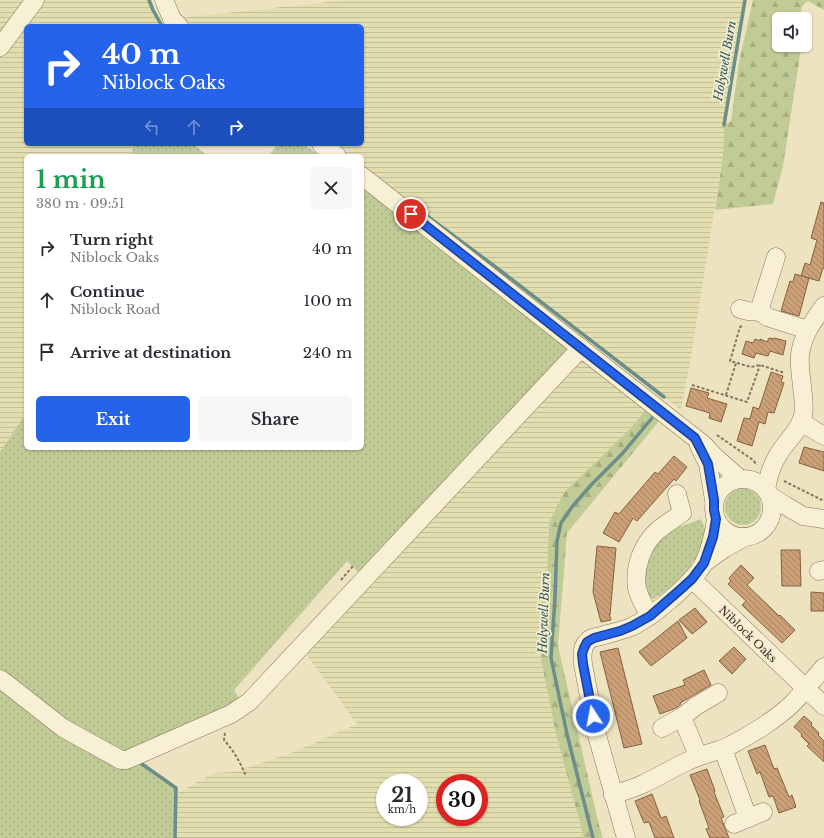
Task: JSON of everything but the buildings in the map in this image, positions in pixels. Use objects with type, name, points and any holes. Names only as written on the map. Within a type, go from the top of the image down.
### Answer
[{"type":"street","points":[[0,47],[36,0]]},
{"type":"street","points":[[164,0],[172,19],[176,24]]},
{"type":"street","points":[[324,146],[334,154]]},
{"type":"street","points":[[364,178],[704,445],[726,468],[742,479]]},
{"type":"street","points":[[761,312],[761,305],[776,257]]},
{"type":"street","points":[[742,479],[778,455],[801,422],[804,408],[800,356],[803,341],[808,330],[824,306]]},
{"type":"street","points":[[740,309],[761,312],[767,317],[808,330]]},
{"type":"street","points":[[0,679],[63,728],[121,760],[132,758],[231,714],[249,702],[580,348]]},
{"type":"street","points":[[801,422],[824,436]]},
{"type":"street","points":[[695,438],[708,464],[714,500],[714,510],[720,527],[728,533],[745,537]]},
{"type":"street","points":[[762,530],[768,523],[771,514],[772,505],[768,487],[778,455]]},
{"type":"street","points":[[714,500],[724,485],[733,480],[742,479],[754,481],[768,487],[786,506],[803,516]]},
{"type":"street","points":[[650,616],[637,588],[636,577],[638,565],[642,553],[650,539],[661,528],[682,513],[677,494]]},
{"type":"street","points":[[626,838],[595,728],[583,664],[582,654],[584,648],[590,640],[620,631],[650,616],[692,579],[704,563],[725,548],[745,537],[754,535],[783,520],[803,516],[824,519]]},
{"type":"street","points":[[704,563],[713,537],[716,519]]},
{"type":"street","name":"Niblock Oaks","points":[[692,579],[824,706]]},
{"type":"street","points":[[613,795],[635,788],[698,756],[723,749],[748,736],[775,718],[792,704],[824,667]]},
{"type":"street","points":[[662,728],[718,693]]},
{"type":"street","points":[[682,716],[698,756]]},
{"type":"street","points":[[723,749],[748,818]]},
{"type":"path","points":[[761,312],[740,327],[730,361],[751,367],[760,366],[790,375],[801,375]]},
{"type":"path","points":[[726,395],[736,363]]},
{"type":"path","points":[[692,385],[747,402],[760,366]]},
{"type":"path","points":[[768,487],[824,501]]},
{"type":"path","points":[[225,731],[224,740],[234,751],[246,776]]},
{"type":"shaded area","points":[[0,0],[27,0],[0,38]]},
{"type":"shaded area","points":[[41,0],[149,0],[161,24],[24,24],[24,146],[134,146],[131,154],[24,154],[24,416],[1,452],[0,451],[0,57]]},
{"type":"shaded area","points":[[347,0],[744,0],[724,125],[723,156],[690,363],[681,410],[364,169],[364,154],[345,154],[335,146],[364,146],[364,24],[184,24],[179,18]]},
{"type":"shaded area","points":[[579,355],[645,410],[631,428],[564,492],[549,523],[541,659],[556,734],[584,838],[175,838],[174,825],[176,794],[214,773],[234,772],[294,752],[357,724],[304,651]]},
{"type":"green space","points":[[753,0],[824,0],[824,10],[808,1],[802,6],[801,12],[772,12],[772,52],[801,52],[783,166],[773,204],[715,210],[723,156],[724,125],[731,121],[739,62]]},
{"type":"green space","points":[[134,146],[196,146],[206,154],[131,154]]},
{"type":"green space","points":[[276,146],[306,146],[318,154],[270,154]]},
{"type":"green space","points":[[364,190],[570,351],[362,576],[347,561],[234,690],[242,702],[127,756],[65,722],[0,675],[1,451],[24,416],[24,450],[364,450]]},
{"type":"green space","points":[[645,410],[659,421],[567,533],[558,646],[603,838],[584,838],[556,734],[541,659],[549,523],[564,492],[631,428]]},
{"type":"green space","points":[[743,489],[756,494],[761,507],[756,520],[743,525],[730,520],[725,507],[730,494]]},
{"type":"green space","points":[[701,519],[706,531],[699,554],[691,564],[692,565],[674,584],[663,593],[652,599],[645,587],[643,575],[654,544],[675,525],[682,526]]},
{"type":"green space","points":[[0,683],[142,764],[176,788],[174,825],[175,838],[0,838]]},
{"type":"waterway","points":[[149,0],[161,24]]},
{"type":"waterway","name":"Holywell Burn","points":[[724,125],[745,0]]},
{"type":"waterway","points":[[427,216],[501,271],[664,397]]},
{"type":"waterway","name":"Holywell Burn","points":[[593,838],[567,734],[551,658],[557,541],[561,523],[572,507],[591,485],[622,454],[652,418]]},
{"type":"waterway","points":[[142,764],[176,788],[175,838]]},
{"type":"route","points":[[411,214],[695,438],[708,464],[716,519],[713,537],[704,563],[692,579],[650,616],[620,631],[594,638],[587,642],[582,654],[593,716]]}]
